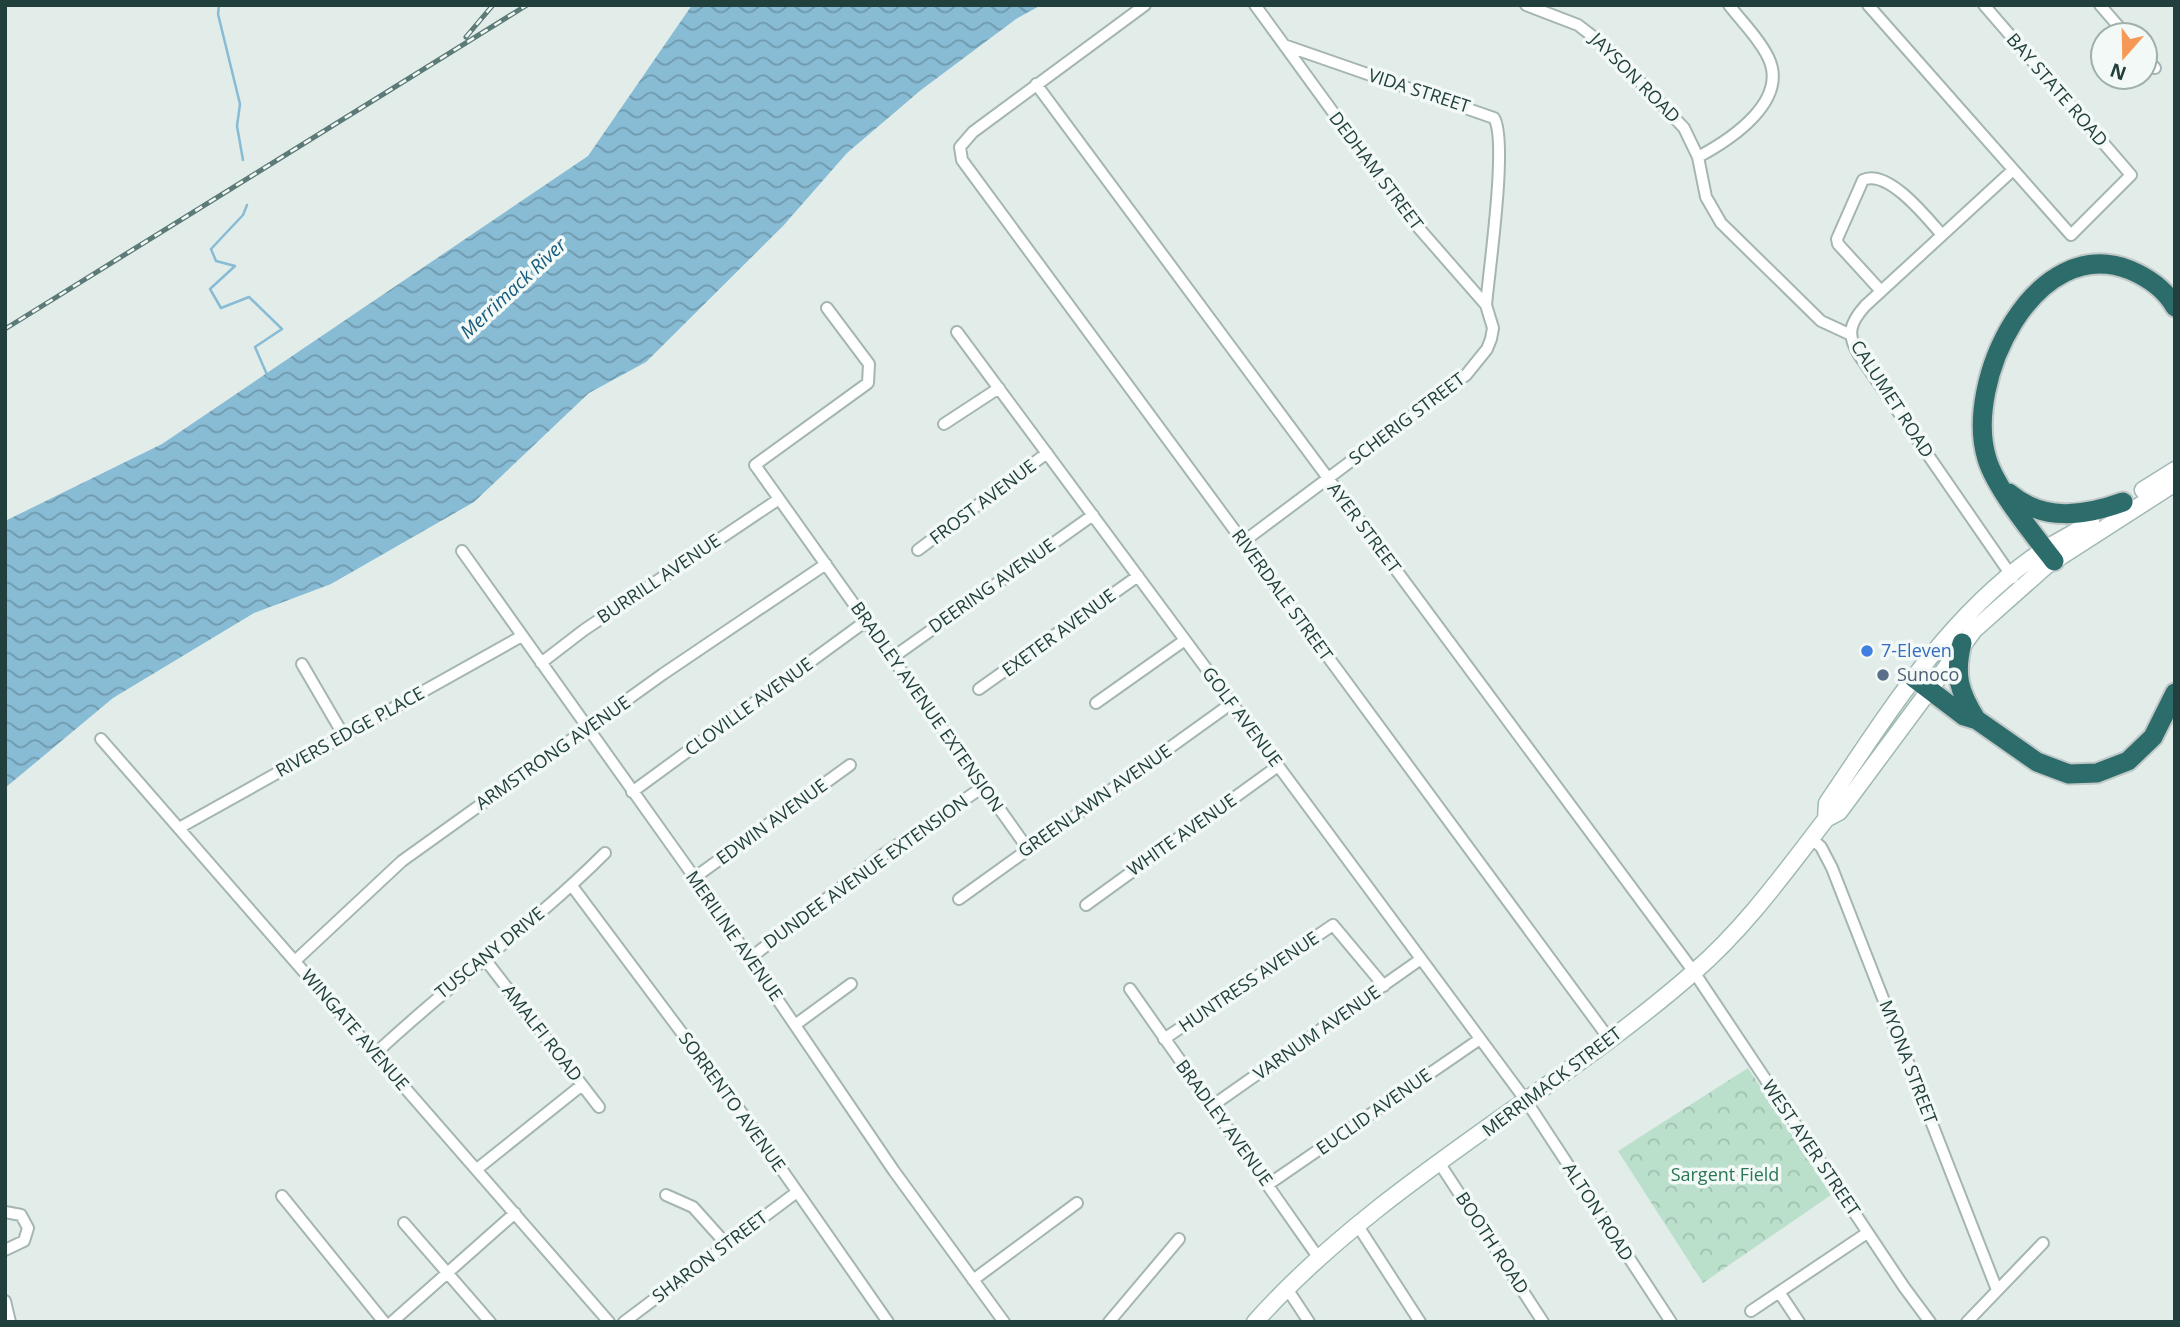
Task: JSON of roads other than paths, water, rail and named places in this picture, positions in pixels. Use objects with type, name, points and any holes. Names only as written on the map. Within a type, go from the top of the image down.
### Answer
[{"type":"highway","points":[[2049,555],[1987,460],[1981,423],[1983,400],[1996,354],[2031,300],[2062,274],[2095,264],[2122,267],[2150,280],[2161,288],[2175,307]]},
{"type":"highway","points":[[2003,488],[2024,504],[2057,514],[2090,512],[2123,502]]},
{"type":"highway","points":[[1962,643],[1957,680],[1964,699],[1977,720]]},
{"type":"highway","points":[[1921,683],[1965,716],[1977,720],[2046,767],[2069,774],[2097,774],[2128,761],[2153,737],[2175,693]]},
{"type":"main road","points":[[2049,555],[2153,490],[2175,470]]},
{"type":"main road","points":[[1921,683],[1953,627],[2123,502],[2175,483]]},
{"type":"main road","points":[[1921,683],[1962,643],[2015,581]]},
{"type":"main road","name":"MERRIMACK STREET","points":[[1255,1322],[1318,1257],[1610,1040],[1694,972],[1747,918],[1825,819],[1839,812],[1921,683]]},
{"type":"street","points":[[1036,84],[1145,5]]},
{"type":"street","name":"DEDHAM STREET","points":[[1255,5],[1410,218],[1486,305]]},
{"type":"street","name":"JAYSON ROAD","points":[[1526,5],[1578,25],[1603,43],[1678,119],[1698,157],[1704,193],[1721,223],[1816,317],[1831,328],[1849,334]]},
{"type":"street","points":[[1698,157],[1726,141],[1753,117],[1764,104],[1772,84],[1769,59],[1729,5]]},
{"type":"street","points":[[1868,5],[2013,170]]},
{"type":"street","name":"BAY STATE ROAD","points":[[1984,5],[2131,175],[2071,235],[2013,170]]},
{"type":"street","points":[[2099,5],[2113,21]]},
{"type":"street","name":"VIDA STREET","points":[[1284,45],[1493,118],[1499,126],[1499,153],[1486,305]]},
{"type":"street","name":"RIVERDALE STREET","points":[[1036,84],[973,132],[960,147],[962,160],[1610,1040]]},
{"type":"street","name":"AYER STREET","points":[[1036,84],[1694,972]]},
{"type":"street","name":"CALUMET ROAD","points":[[2013,170],[1881,291],[1855,318],[1849,334],[1859,355],[2015,581]]},
{"type":"street","points":[[1881,291],[1838,244],[1863,180],[1874,178],[1911,199],[1942,235]]},
{"type":"street","name":"SCHERIG STREET","points":[[1243,542],[1466,375],[1487,349],[1492,336],[1486,305]]},
{"type":"street","points":[[825,564],[755,465],[863,388],[870,376],[869,364],[827,309]]},
{"type":"street","name":"GOLF AVENUE","points":[[957,332],[1527,1102]]},
{"type":"street","points":[[944,424],[999,388]]},
{"type":"street","name":"FROST AVENUE","points":[[918,550],[1047,453]]},
{"type":"street","name":"BURRILL AVENUE","points":[[541,663],[584,630],[779,499]]},
{"type":"street","name":"DEERING AVENUE","points":[[892,658],[1093,515]]},
{"type":"street","name":"MERILINE AVENUE","points":[[462,551],[694,878],[894,1171],[1004,1322]]},
{"type":"street","name":"BRADLEY AVENUE EXTENSION","points":[[825,564],[1028,849]]},
{"type":"street","name":"ARMSTRONG AVENUE","points":[[295,961],[402,861],[671,668],[825,564]]},
{"type":"street","name":"EXETER AVENUE","points":[[979,690],[1138,576]]},
{"type":"street","name":"CLOVILLE AVENUE","points":[[632,792],[866,621]]},
{"type":"street","name":"RIVERS EDGE PLACE","points":[[179,828],[522,636]]},
{"type":"street","points":[[1096,703],[1185,640]]},
{"type":"street","points":[[302,664],[344,736]]},
{"type":"street","name":"GREENLAWN AVENUE","points":[[959,899],[1232,703]]},
{"type":"street","name":"WINGATE AVENUE","points":[[101,739],[609,1322]]},
{"type":"street","name":"EDWIN AVENUE","points":[[694,878],[850,765]]},
{"type":"street","name":"WHITE AVENUE","points":[[1086,905],[1278,766]]},
{"type":"street","name":"DUNDEE AVENUE EXTENSION","points":[[749,959],[884,854],[983,787]]},
{"type":"street","name":"MYONA STREET","points":[[1811,838],[1821,847],[1832,868],[1997,1290]]},
{"type":"street","name":"TUSCANY DRIVE","points":[[376,1054],[430,1002],[572,886],[605,853]]},
{"type":"street","name":"SORRENTO AVENUE","points":[[572,886],[717,1079],[888,1322]]},
{"type":"street","name":"HUNTRESS AVENUE","points":[[1164,1039],[1333,925],[1384,986]]},
{"type":"street","name":"AMALFI ROAD","points":[[484,958],[599,1107]]},
{"type":"street","name":"VARNUM AVENUE","points":[[1212,1106],[1421,959]]},
{"type":"street","name":"WEST AYER STREET","points":[[1694,972],[1867,1233],[1930,1322]]},
{"type":"street","points":[[794,1025],[851,984]]},
{"type":"street","name":"BRADLEY AVENUE","points":[[1130,989],[1318,1257]]},
{"type":"street","name":"EUCLID AVENUE","points":[[1269,1184],[1480,1039]]},
{"type":"street","points":[[477,1169],[582,1085]]},
{"type":"street","name":"ALTON ROAD","points":[[1527,1102],[1671,1322]]},
{"type":"street","name":"BOOTH ROAD","points":[[1440,1164],[1543,1322]]},
{"type":"street","name":"SHARON STREET","points":[[624,1322],[797,1192]]},
{"type":"street","points":[[666,1195],[692,1207],[727,1245]]},
{"type":"street","points":[[282,1196],[384,1322]]},
{"type":"street","points":[[973,1280],[1077,1203]]},
{"type":"street","points":[[5,1212],[21,1215],[28,1228],[21,1244],[5,1250]]},
{"type":"street","points":[[392,1322],[515,1213]]},
{"type":"street","points":[[404,1223],[490,1322]]},
{"type":"street","points":[[1358,1226],[1420,1322]]},
{"type":"street","points":[[1751,1311],[1867,1233]]},
{"type":"street","points":[[1109,1322],[1179,1239]]},
{"type":"street","points":[[1967,1322],[2043,1243]]},
{"type":"street","points":[[1286,1287],[1309,1322]]},
{"type":"street","points":[[1779,1292],[1799,1322]]},
{"type":"street","points":[[5,1301],[10,1322]]},
{"type":"water","name":"Merrimack River","points":[[692,5],[1041,5],[1016,19],[921,90],[847,153],[783,226],[646,362],[589,393],[474,502],[331,584],[254,613],[113,698],[5,788],[5,521],[162,444],[588,156]]},
{"type":"waterway","points":[[219,5],[218,14],[240,104],[237,126],[243,160]]},
{"type":"waterway","points":[[247,205],[243,215],[211,249],[216,261],[235,266],[210,289],[221,308],[249,297],[282,329],[255,347],[268,377]]},
{"type":"railway","points":[[466,37],[493,5]]},
{"type":"railway","points":[[5,329],[527,5]]},
{"type":"place","name":"7-Eleven","points":[[1867,651]]},
{"type":"place","name":"Sunoco","points":[[1883,675]]},
{"type":"park label","name":"Sargent Field","points":[[1725,1175]]}]
